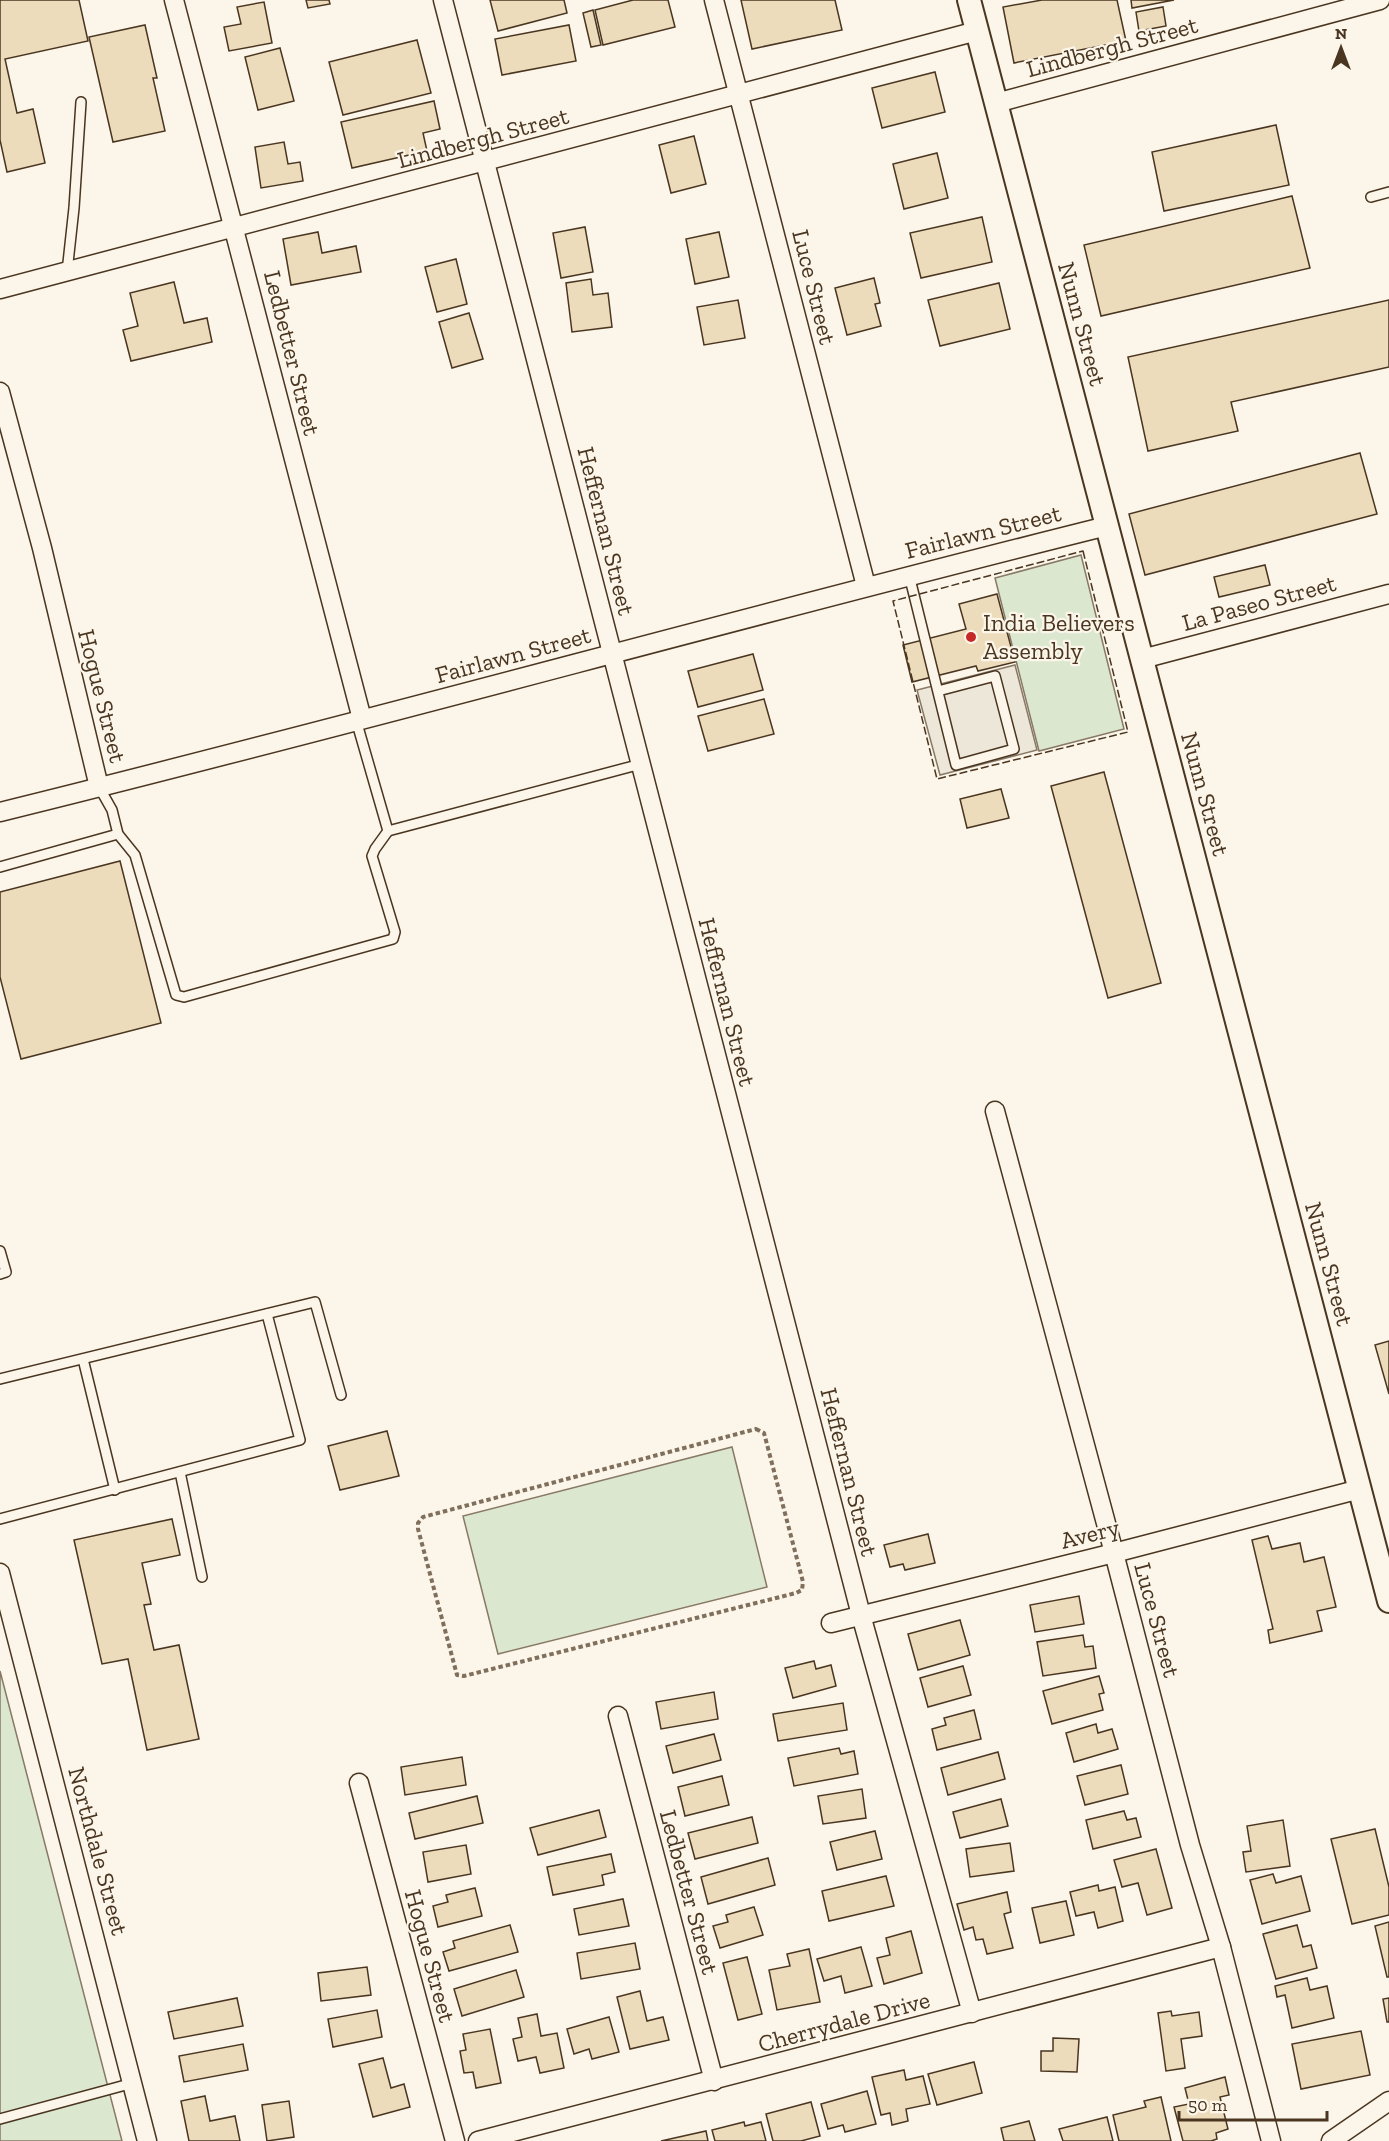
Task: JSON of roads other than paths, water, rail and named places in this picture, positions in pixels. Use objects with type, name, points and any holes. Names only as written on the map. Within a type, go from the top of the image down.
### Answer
[{"type":"street","name":"Ledbetter Street","points":[[174,0],[235,227],[359,719]]},
{"type":"street","name":"Heffernan Street","points":[[443,0],[861,1615],[972,2013]]},
{"type":"street","name":"Luce Street","points":[[714,0],[866,586]]},
{"type":"street","name":"Nunn Street","points":[[969,0],[1389,1601]]},
{"type":"street","name":"Lindbergh Street","points":[[996,104],[1380,0]]},
{"type":"street","name":"Lindbergh Street","points":[[0,289],[977,31]]},
{"type":"street","name":"Hogue Street","points":[[0,392],[42,548],[99,787]]},
{"type":"street","name":"Fairlawn Street","points":[[0,812],[613,654],[866,586],[1107,526]]},
{"type":"street","name":"La Paseo Street","points":[[1142,659],[1389,594]]},
{"type":"street","name":"Luce Street","points":[[995,1111],[1190,1845],[1221,1947],[1271,2141]]},
{"type":"street","name":"Avery","points":[[831,1623],[1360,1489]]},
{"type":"street","name":"Northdale Street","points":[[0,1573],[147,2141]]},
{"type":"street","name":"Ledbetter Street","points":[[618,1716],[714,2081]]},
{"type":"street","name":"Hogue Street","points":[[359,1783],[455,2141]]},
{"type":"street","name":"Cherrydale Drive","points":[[478,2141],[1221,1947]]},
{"type":"street","points":[[1331,2141],[1389,2100]]},
{"type":"lane","points":[[67,272],[81,102]]},
{"type":"lane","points":[[1371,196],[1389,192]]},
{"type":"lane","points":[[909,575],[938,691],[957,765],[1014,749],[995,676],[938,691]]},
{"type":"lane","points":[[359,719],[388,831],[641,764]]},
{"type":"lane","name":"Hogue Street","points":[[99,787],[112,810],[118,834],[135,855],[176,995],[184,997],[393,939],[395,932],[372,856],[388,831]]},
{"type":"lane","points":[[0,867],[118,834]]},
{"type":"lane","points":[[0,1251],[6,1272],[0,1274]]},
{"type":"lane","points":[[0,1379],[315,1302],[341,1395]]},
{"type":"lane","points":[[0,1519],[300,1440],[267,1314]]},
{"type":"lane","points":[[84,1359],[115,1490]]},
{"type":"lane","points":[[180,1472],[202,1577]]},
{"type":"lane","points":[[0,2119],[133,2083]]},
{"type":"place","name":"India Believers Assembly","points":[[971,637]]}]
